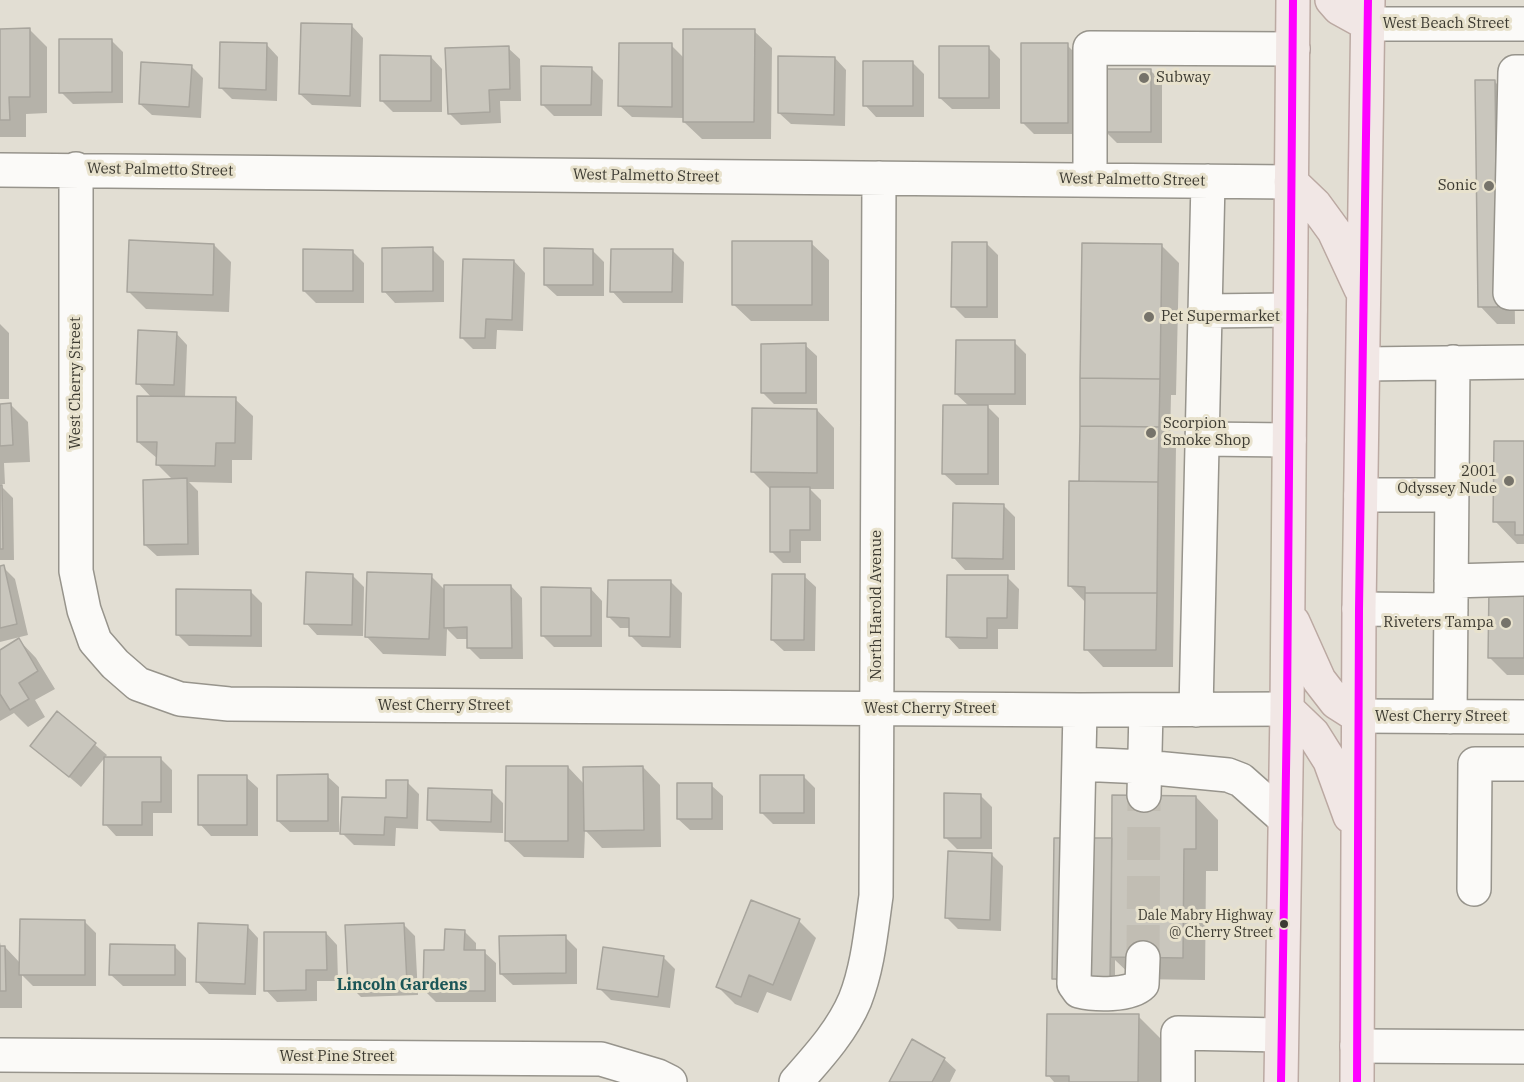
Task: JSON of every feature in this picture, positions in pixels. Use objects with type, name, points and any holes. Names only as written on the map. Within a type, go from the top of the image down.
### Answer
[{"type":"main road","points":[[1281,1082],[1287,709],[1293,0]]},
{"type":"main road","points":[[1332,0],[1340,8],[1368,12],[1359,609],[1357,1082]]},
{"type":"main road","points":[[1291,182],[1315,205],[1334,231],[1364,296]]},
{"type":"main road","points":[[1288,609],[1319,680],[1336,702],[1358,716]]},
{"type":"main road","points":[[1287,709],[1313,734],[1330,760],[1358,838]]},
{"type":"street","name":"West Beach Street","points":[[1368,12],[1524,24]]},
{"type":"street","points":[[1090,180],[1090,48],[1293,49]]},
{"type":"street","points":[[1524,72],[1515,72],[1518,243],[1510,293],[1524,293]]},
{"type":"street","name":"West Cherry Street","points":[[76,169],[76,571],[84,610],[95,641],[115,664],[138,684],[180,699],[230,704],[1080,710],[1287,709]]},
{"type":"street","name":"West Palmetto Street","points":[[0,170],[1291,182]]},
{"type":"street","name":"North Harold Avenue","points":[[796,1082],[827,1047],[855,1000],[868,953],[876,896],[879,178]]},
{"type":"street","points":[[1196,710],[1208,181]]},
{"type":"street","points":[[1205,311],[1290,310]]},
{"type":"street","points":[[1450,717],[1453,362]]},
{"type":"street","points":[[1364,364],[1524,362]]},
{"type":"street","points":[[1202,439],[1289,440]]},
{"type":"street","points":[[1361,495],[1452,495]]},
{"type":"street","points":[[1359,609],[1451,596],[1524,579]]},
{"type":"street","points":[[1080,710],[1074,984],[1079,991],[1088,993],[1136,990],[1142,984],[1143,958]]},
{"type":"street","points":[[1144,781],[1146,710]]},
{"type":"street","name":"West Cherry Street","points":[[1358,716],[1524,717]]},
{"type":"street","points":[[1079,764],[1144,781],[1228,775],[1240,780],[1285,819]]},
{"type":"street","points":[[1474,889],[1475,764],[1524,764]]},
{"type":"street","points":[[1178,1082],[1178,1033],[1281,1035]]},
{"type":"street","points":[[1357,1046],[1524,1047]]},
{"type":"street","name":"West Pine Street","points":[[0,1055],[601,1059],[658,1076],[670,1082]]},
{"type":"building","points":[[301,23],[352,24],[350,96],[299,94]]},
{"type":"building","points":[[30,28],[30,97],[9,97],[10,120],[0,120],[0,29]]},
{"type":"building","points":[[683,29],[755,29],[754,122],[683,122]]},
{"type":"building","points":[[59,39],[112,39],[112,92],[59,93]]},
{"type":"building","points":[[220,42],[267,43],[266,90],[219,88]]},
{"type":"building","points":[[619,43],[672,43],[672,107],[618,106]]},
{"type":"building","points":[[1021,43],[1068,43],[1068,123],[1021,123]]},
{"type":"building","points":[[509,46],[510,89],[489,90],[490,112],[448,114],[445,48]]},
{"type":"building","points":[[939,46],[989,46],[989,98],[939,98]]},
{"type":"building","points":[[380,55],[431,56],[431,101],[380,101]]},
{"type":"building","points":[[778,56],[835,57],[834,115],[778,113]]},
{"type":"building","points":[[863,61],[913,61],[913,106],[863,106]]},
{"type":"building","points":[[141,62],[192,65],[189,107],[139,104]]},
{"type":"building","points":[[541,66],[592,67],[591,105],[541,105]]},
{"type":"building","points":[[1104,69],[1151,69],[1151,132],[1104,132]]},
{"type":"building","points":[[1475,80],[1495,80],[1498,307],[1478,307]]},
{"type":"building","points":[[129,240],[214,244],[213,295],[127,292]]},
{"type":"building","points":[[732,241],[812,241],[812,305],[732,305]]},
{"type":"building","points":[[952,242],[987,242],[987,307],[951,307]]},
{"type":"building","points":[[1082,243],[1162,244],[1160,379],[1080,378]]},
{"type":"building","points":[[433,247],[433,291],[382,292],[382,248]]},
{"type":"building","points":[[544,248],[593,249],[593,285],[544,285]]},
{"type":"building","points":[[303,249],[353,250],[353,291],[303,291]]},
{"type":"building","points":[[611,249],[673,249],[672,292],[610,292]]},
{"type":"building","points":[[463,259],[514,260],[512,320],[486,319],[485,338],[460,338]]},
{"type":"building","points":[[138,330],[177,332],[174,385],[136,384]]},
{"type":"building","points":[[956,340],[1015,340],[1015,394],[955,394]]},
{"type":"building","points":[[806,343],[806,393],[761,393],[761,344]]},
{"type":"building","points":[[1080,378],[1160,379],[1159,427],[1080,426]]},
{"type":"building","points":[[137,396],[236,397],[235,443],[216,443],[215,466],[156,465],[157,442],[137,442]]},
{"type":"building","points":[[11,403],[13,445],[0,446],[0,404]]},
{"type":"building","points":[[943,405],[988,405],[988,474],[942,474]]},
{"type":"building","points":[[752,408],[817,409],[817,473],[751,472]]},
{"type":"building","points":[[1080,426],[1159,427],[1158,482],[1079,481]]},
{"type":"building","name":"2001 Odyssey Nude","points":[[1494,441],[1524,441],[1524,535],[1515,535],[1515,522],[1493,522]]},
{"type":"building","points":[[187,478],[188,544],[144,545],[143,480]]},
{"type":"building","points":[[1069,481],[1158,482],[1157,593],[1085,593],[1085,587],[1068,586]]},
{"type":"building","points":[[0,485],[2,485],[3,549],[0,549]]},
{"type":"building","points":[[770,487],[810,487],[810,530],[790,530],[790,552],[770,552]]},
{"type":"building","points":[[953,503],[1004,504],[1003,559],[952,558]]},
{"type":"building","points":[[4,565],[17,624],[0,628],[0,566]]},
{"type":"building","points":[[306,572],[353,574],[352,625],[304,624]]},
{"type":"building","points":[[367,572],[432,574],[429,639],[365,637]]},
{"type":"building","points":[[772,574],[805,574],[804,640],[771,640]]},
{"type":"building","points":[[947,575],[1008,575],[1007,618],[987,618],[987,638],[946,637]]},
{"type":"building","points":[[608,580],[671,580],[670,637],[629,636],[629,618],[607,617]]},
{"type":"building","points":[[444,585],[511,585],[512,648],[467,648],[467,627],[444,628]]},
{"type":"building","points":[[541,587],[591,588],[591,636],[541,636]]},
{"type":"building","name":"Riveters Tampa","points":[[1489,587],[1524,587],[1524,658],[1488,658]]},
{"type":"building","points":[[176,589],[251,590],[251,636],[176,635]]},
{"type":"building","points":[[1085,593],[1157,593],[1156,650],[1084,650]]},
{"type":"building","points":[[19,638],[38,671],[19,683],[29,699],[10,710],[0,694],[0,650]]},
{"type":"building","points":[[57,711],[96,743],[69,777],[30,746]]},
{"type":"building","points":[[104,757],[161,757],[161,802],[142,802],[142,825],[103,825]]},
{"type":"building","points":[[506,766],[568,766],[568,841],[505,841]]},
{"type":"building","points":[[643,766],[644,830],[584,831],[583,767]]},
{"type":"building","points":[[328,774],[328,821],[277,821],[277,775]]},
{"type":"building","points":[[198,775],[247,775],[247,825],[198,825]]},
{"type":"building","points":[[760,775],[804,775],[804,813],[760,813]]},
{"type":"building","points":[[386,780],[408,780],[407,818],[385,817],[384,835],[340,834],[342,797],[386,798]]},
{"type":"building","points":[[677,783],[712,783],[712,819],[677,819]]},
{"type":"building","points":[[428,788],[492,790],[491,822],[427,820]]},
{"type":"building","points":[[944,793],[981,794],[981,838],[944,838]]},
{"type":"building","points":[[1112,795],[1196,796],[1196,849],[1184,849],[1183,958],[1111,957]]},
{"type":"building","points":[[1054,838],[1112,838],[1110,979],[1052,979]]},
{"type":"building","points":[[948,851],[992,853],[990,920],[945,918]]},
{"type":"building","points":[[751,900],[800,919],[773,985],[749,975],[741,997],[716,987]]},
{"type":"building","points":[[20,919],[85,920],[85,975],[19,975]]},
{"type":"building","points":[[198,923],[248,925],[245,984],[196,982]]},
{"type":"building","points":[[404,923],[407,983],[348,986],[345,925]]},
{"type":"building","points":[[445,929],[465,930],[464,950],[485,950],[485,991],[423,991],[424,950],[444,950]]},
{"type":"building","points":[[264,932],[326,932],[327,970],[306,970],[306,990],[264,991]]},
{"type":"building","points":[[566,935],[566,973],[500,974],[499,936]]},
{"type":"building","points":[[110,944],[175,945],[175,975],[109,975]]},
{"type":"building","points":[[0,946],[5,946],[6,991],[0,991]]},
{"type":"building","points":[[603,947],[664,956],[658,997],[597,989]]},
{"type":"building","points":[[1047,1014],[1139,1014],[1138,1082],[1069,1082],[1069,1076],[1046,1076]]},
{"type":"building","points":[[912,1039],[945,1058],[932,1082],[889,1082]]},
{"type":"tunnel","points":[[1143,958],[1144,795]]},
{"type":"transit line","points":[[1281,1082],[1287,709],[1293,0]]},
{"type":"transit line","points":[[1357,1082],[1359,609],[1368,0]]},
{"type":"place","name":"Subway","points":[[1144,78]]},
{"type":"place","name":"Sonic","points":[[1489,186]]},
{"type":"place","name":"Pet Supermarket","points":[[1149,317]]},
{"type":"place","name":"Scorpion Smoke Shop","points":[[1151,433]]},
{"type":"place","name":"2001 Odyssey Nude","points":[[1509,481]]},
{"type":"place","name":"Riveters Tampa","points":[[1506,623]]},
{"type":"place","name":"Dale Mabry Highway @ Cherry Street","points":[[1284,924]]},
{"type":"district","name":"Lincoln Gardens","points":[[402,985]]}]
